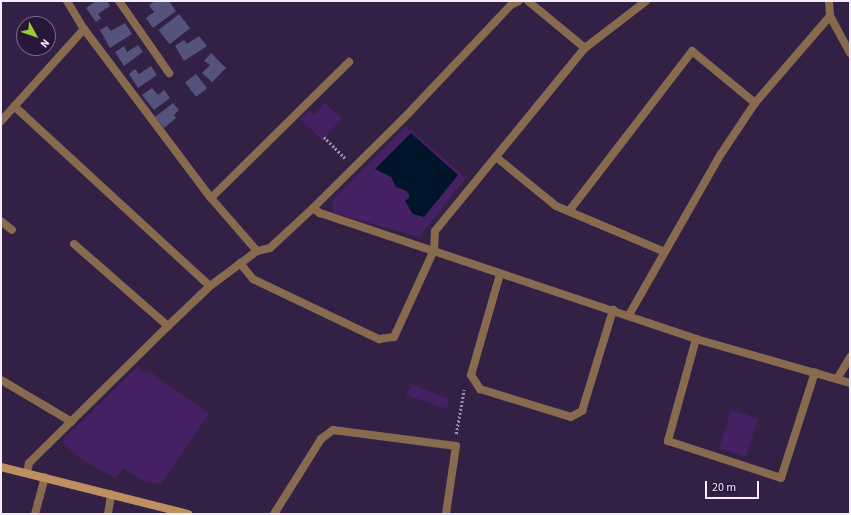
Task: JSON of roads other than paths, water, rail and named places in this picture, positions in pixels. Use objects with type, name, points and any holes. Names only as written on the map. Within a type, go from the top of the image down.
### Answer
[{"type":"street","points":[[66,1],[84,29],[211,198],[258,252]]},
{"type":"street","points":[[119,1],[169,73]]},
{"type":"street","points":[[27,472],[29,463],[168,326],[210,286],[240,263],[258,252],[270,248],[314,208],[404,118],[511,5],[519,1]]},
{"type":"street","points":[[528,1],[585,48]]},
{"type":"street","points":[[240,263],[253,279],[379,340],[394,337],[434,250],[435,231],[585,48],[646,1]]},
{"type":"street","points":[[829,1],[830,16],[850,53]]},
{"type":"street","points":[[629,315],[721,154],[755,103],[830,16]]},
{"type":"street","points":[[1,121],[84,29]]},
{"type":"street","points":[[569,211],[692,51],[755,103]]},
{"type":"street","points":[[211,198],[349,62]]},
{"type":"street","points":[[14,106],[210,286]]},
{"type":"street","points":[[496,157],[556,206],[666,252]]},
{"type":"street","points":[[314,208],[320,213],[434,250],[500,274],[629,315],[696,339],[850,383]]},
{"type":"street","points":[[1,221],[12,230]]},
{"type":"street","points":[[74,244],[168,326]]},
{"type":"street","points":[[500,274],[471,375],[473,382],[480,389],[571,417],[582,411],[613,310]]},
{"type":"street","points":[[696,339],[668,441],[781,478],[815,372]]},
{"type":"street","points":[[837,379],[850,357]]},
{"type":"street","points":[[1,380],[72,422]]},
{"type":"street","points":[[274,514],[321,439],[333,430],[456,446],[446,514]]},
{"type":"street","points":[[1,467],[27,472],[187,514]]},
{"type":"street","points":[[36,514],[45,477]]},
{"type":"street","points":[[108,514],[111,494]]},
{"type":"water","points":[[411,133],[458,175],[424,217],[413,214],[405,201],[410,197],[407,191],[396,187],[391,177],[375,169]]}]
